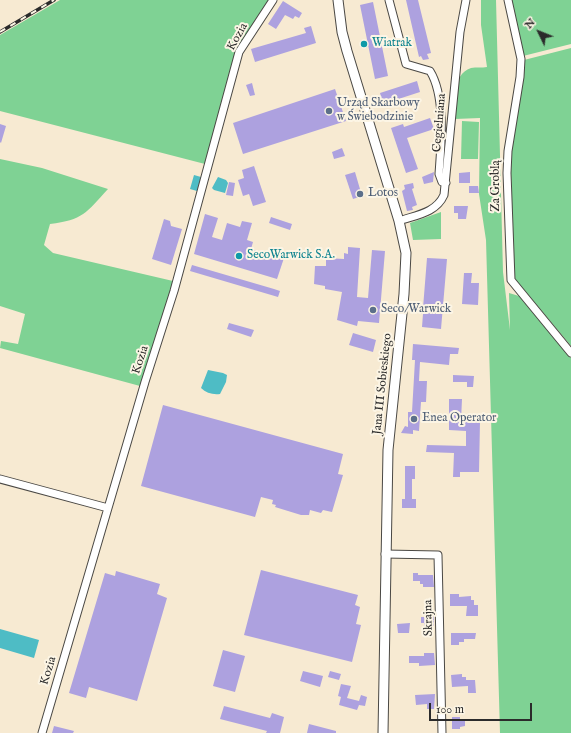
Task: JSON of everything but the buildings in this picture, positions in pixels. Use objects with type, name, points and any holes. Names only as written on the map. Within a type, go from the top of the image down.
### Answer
[{"type":"street","name":"Kozia","points":[[42,733],[145,382],[174,291],[239,52],[273,0]]},
{"type":"street","name":"Jana III Sobieskiego","points":[[338,0],[342,32],[348,58],[399,220],[405,244],[406,267],[388,450],[383,733]]},
{"type":"street","points":[[389,0],[406,64],[430,71],[437,90],[441,126],[439,174],[442,182],[446,182]]},
{"type":"street","name":"Cegielniana","points":[[399,220],[423,213],[436,206],[444,195],[460,32],[466,0]]},
{"type":"street","name":"Za Groblą","points":[[508,0],[521,59],[520,77],[508,151],[507,173],[511,280],[571,352]]},
{"type":"street","points":[[0,479],[108,508]]},
{"type":"street","name":"Skrajna","points":[[385,554],[438,554],[442,733]]},
{"type":"green space","points":[[60,0],[270,0],[237,53],[205,164],[0,111],[0,35]]},
{"type":"green space","points":[[481,0],[496,0],[503,272],[510,330],[509,293],[519,296],[571,358],[571,733],[500,733],[486,240],[479,194],[480,118],[455,119],[455,97],[457,83],[460,77],[471,68],[487,67],[481,25]]},
{"type":"green space","points":[[510,0],[571,0],[571,44],[523,56]]},
{"type":"green space","points":[[571,48],[571,346],[515,279],[511,172],[512,148],[523,80],[524,60]]},
{"type":"green space","points":[[462,121],[479,122],[478,159],[461,159]]},
{"type":"green space","points":[[0,159],[42,168],[108,189],[89,210],[83,214],[70,220],[50,224],[44,245],[53,253],[173,281],[142,385],[140,386],[0,348],[1,341],[18,344],[25,314],[0,306]]},
{"type":"green space","points":[[441,212],[441,239],[413,240],[410,223]]},
{"type":"water","points":[[194,175],[201,177],[197,191],[190,189]]},
{"type":"water","points":[[218,177],[226,180],[228,183],[225,193],[212,188]]},
{"type":"water","points":[[208,370],[227,375],[226,382],[220,394],[210,393],[201,388]]},
{"type":"water","points":[[0,629],[39,640],[34,658],[0,648]]},
{"type":"railway","points":[[0,32],[54,0]]},
{"type":"place","name":"Wiatrak","points":[[364,44]]},
{"type":"place","name":"Urząd Skarbowy w Świebodzinie","points":[[329,111]]},
{"type":"place","name":"Lotos","points":[[360,194]]},
{"type":"place","name":"SecoWarwick S.A.","points":[[239,256]]},
{"type":"place","name":"Seco/Warwick","points":[[373,310]]},
{"type":"place","name":"Enea Operator","points":[[414,419]]}]
